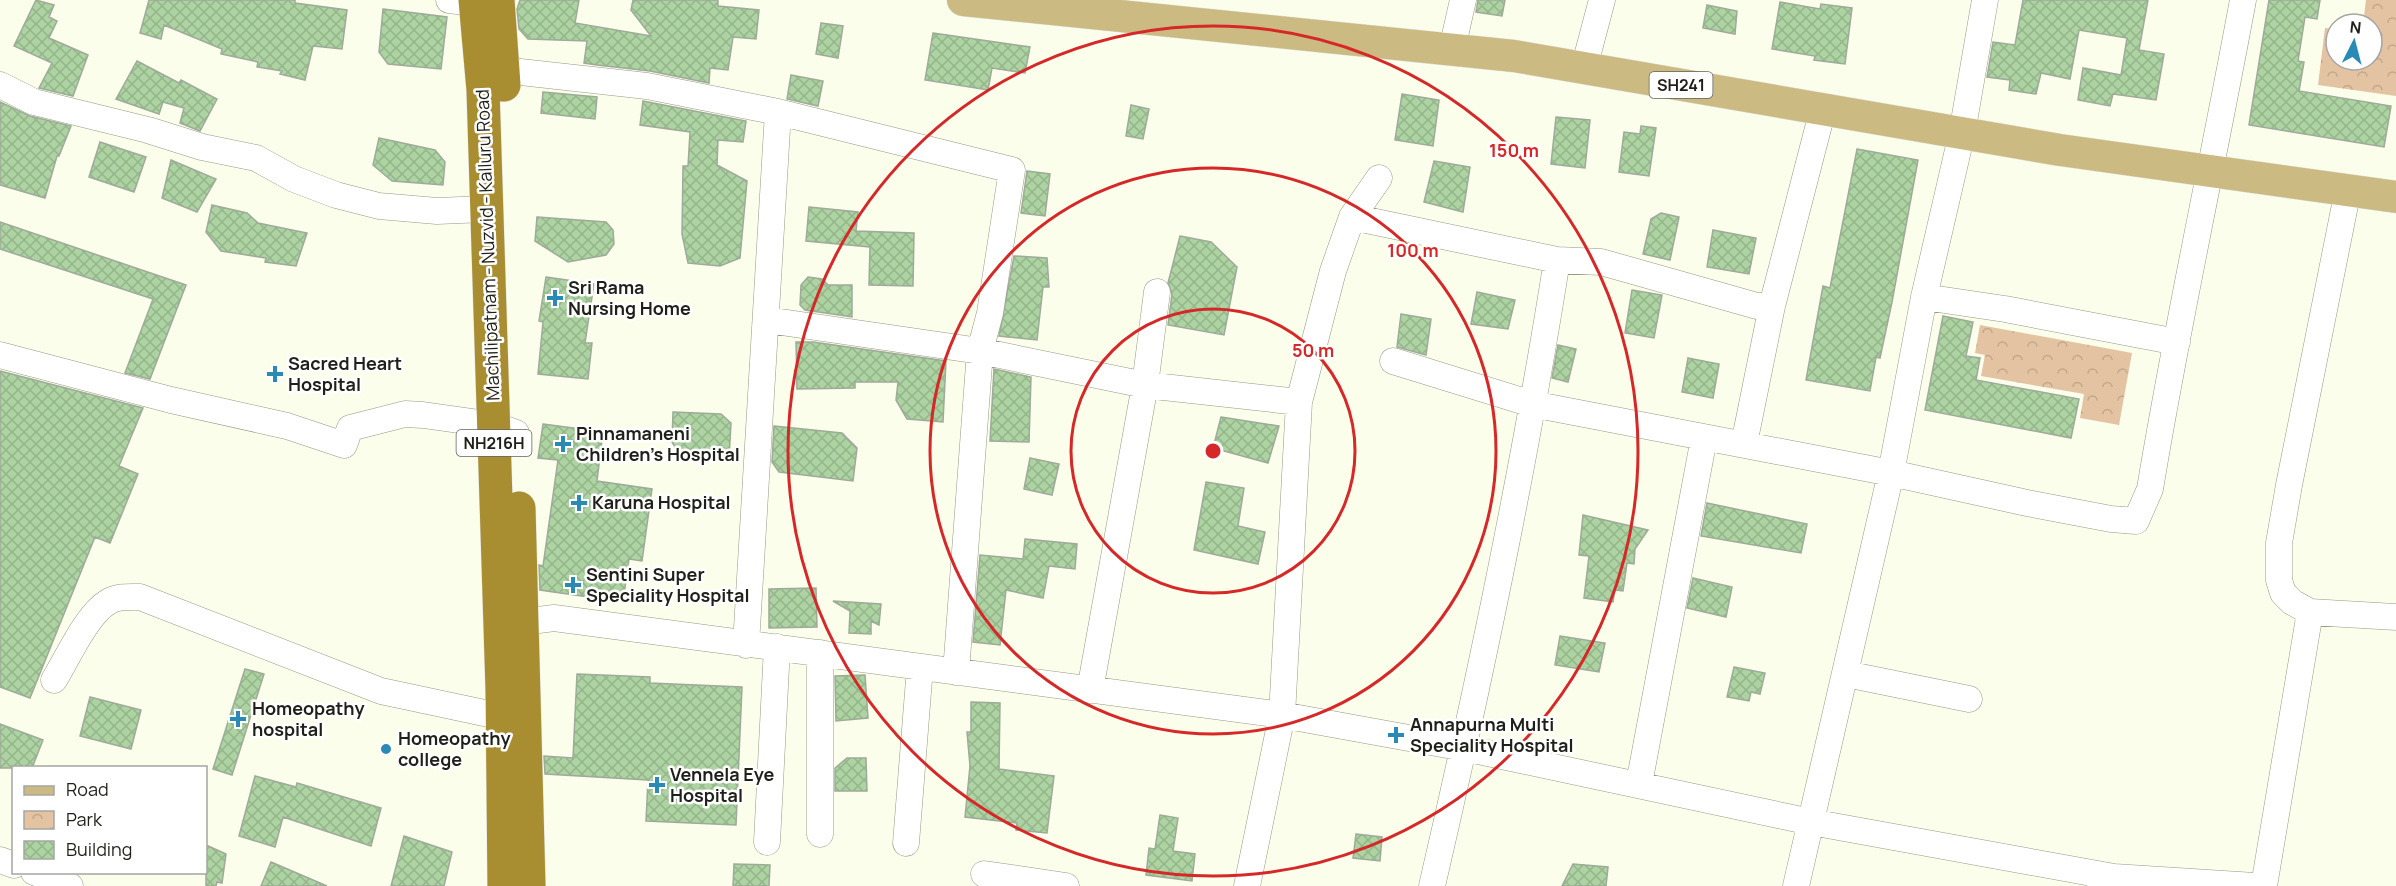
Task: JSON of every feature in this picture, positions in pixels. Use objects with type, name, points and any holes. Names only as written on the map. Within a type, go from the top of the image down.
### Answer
[{"type":"highway","name":"Machilipatnam - Nuzvid - Kalluru Road","points":[[474,1],[503,70],[505,429],[511,620],[529,886]]},
{"type":"highway","name":"Machilipatnam - Nuzvid - Kalluru Road","points":[[474,1],[483,90],[485,209],[505,429]]},
{"type":"highway","name":"Machilipatnam - Nuzvid - Kalluru Road","points":[[504,886],[503,717],[511,620]]},
{"type":"main road","name":"SH241","points":[[963,0],[1514,56],[2060,150],[2396,196]]},
{"type":"street","points":[[1452,49],[1463,0]]},
{"type":"street","points":[[1584,68],[1602,0]]},
{"type":"street","points":[[1796,886],[1891,473],[1924,297],[1962,133],[1985,0]]},
{"type":"street","points":[[1393,361],[1532,404],[1891,473],[2027,503],[2111,519],[2136,521],[2150,489],[2188,273],[2212,171],[2243,0]]},
{"type":"street","points":[[503,70],[647,86],[778,112],[1012,170],[990,313],[980,351],[956,672]]},
{"type":"street","points":[[0,85],[34,102],[148,130],[202,147],[256,158],[294,178],[336,195],[379,206],[437,211],[485,209]]},
{"type":"street","points":[[1744,444],[1772,306],[1823,109]]},
{"type":"street","points":[[746,645],[778,112]]},
{"type":"street","points":[[1247,886],[1282,715],[1299,402],[1333,271],[1352,217],[1379,178]]},
{"type":"street","points":[[2348,190],[2279,543],[2278,564],[2283,593],[2292,602],[2310,612],[2396,617]]},
{"type":"street","points":[[1352,217],[1557,260],[1601,262],[1757,306],[1772,306]]},
{"type":"street","points":[[1431,886],[1464,748],[1532,404],[1557,260]]},
{"type":"street","points":[[1090,690],[1145,385],[1156,292]]},
{"type":"street","points":[[1924,297],[2016,311],[2176,342]]},
{"type":"street","points":[[767,320],[980,351],[1145,385],[1299,402]]},
{"type":"street","points":[[0,355],[171,400],[287,426],[345,445],[350,428],[405,414],[505,429]]},
{"type":"street","points":[[1639,784],[1704,438]]},
{"type":"street","points":[[54,680],[97,610],[108,602],[123,597],[140,597],[381,691],[503,717]]},
{"type":"street","points":[[2264,886],[2310,612]]},
{"type":"street","points":[[511,620],[554,618],[1282,715],[1464,748],[1811,822],[2107,881],[2255,886]]},
{"type":"street","points":[[767,843],[777,647]]},
{"type":"street","points":[[820,653],[820,834]]},
{"type":"street","points":[[906,843],[920,667]]},
{"type":"street","points":[[1846,674],[1969,699]]},
{"type":"street","points":[[37,874],[70,886]]},
{"type":"street","points":[[984,874],[1066,886]]},
{"type":"green space","points":[[2366,0],[2396,0],[2396,96],[2318,85],[2324,36],[2324,72],[2384,72],[2384,12],[2364,12]]},
{"type":"green space","points":[[1980,325],[2132,353],[2119,425],[2080,418],[2084,394],[1981,376],[1985,355],[1975,353]]},
{"type":"building","points":[[36,0],[54,5],[49,17],[57,21],[49,38],[88,55],[73,96],[39,88],[52,63],[14,46]]},
{"type":"building","points":[[149,0],[295,0],[295,3],[347,10],[342,49],[313,46],[305,80],[280,74],[282,71],[257,67],[258,62],[221,54],[222,49],[164,25],[161,39],[140,33]]},
{"type":"building","points":[[520,0],[579,0],[575,23],[651,36],[631,10],[633,0],[718,0],[718,6],[759,10],[756,39],[733,37],[728,70],[710,68],[709,83],[650,71],[584,63],[587,41],[528,39],[519,29],[517,9]]},
{"type":"building","points":[[1478,0],[1505,0],[1502,16],[1476,12]]},
{"type":"building","points":[[2023,0],[2148,0],[2139,50],[2164,54],[2156,100],[2113,94],[2110,106],[2078,100],[2083,68],[2121,75],[2127,38],[2079,30],[2070,79],[2041,73],[2036,94],[2009,90],[2010,80],[1987,77],[1993,42],[2015,45]]},
{"type":"building","points":[[2269,0],[2320,0],[2317,19],[2305,17],[2298,61],[2304,62],[2299,91],[2391,106],[2384,147],[2249,125]]},
{"type":"building","points":[[1780,2],[1820,9],[1821,4],[1852,8],[1845,64],[1814,60],[1815,56],[1772,49]]},
{"type":"building","points":[[1707,5],[1737,11],[1735,34],[1703,28]]},
{"type":"building","points":[[383,9],[447,17],[441,69],[388,64],[379,52]]},
{"type":"building","points":[[821,23],[843,26],[838,58],[816,54]]},
{"type":"building","points":[[933,33],[1030,47],[1025,73],[992,68],[988,90],[925,80]]},
{"type":"building","points":[[137,61],[179,83],[181,80],[217,99],[200,131],[180,123],[184,108],[163,102],[159,114],[116,99]]},
{"type":"building","points":[[791,75],[823,81],[818,106],[787,99]]},
{"type":"building","points":[[543,92],[597,97],[595,119],[541,113]]},
{"type":"building","points":[[1402,94],[1439,100],[1433,146],[1395,140]]},
{"type":"building","points":[[643,101],[746,121],[743,142],[718,140],[717,165],[747,181],[740,258],[720,266],[688,263],[682,234],[683,166],[688,166],[690,132],[640,125]]},
{"type":"building","points":[[0,102],[30,116],[71,126],[59,156],[57,156],[45,198],[0,185]]},
{"type":"building","points":[[1131,105],[1149,109],[1143,139],[1126,136]]},
{"type":"building","points":[[1556,117],[1590,120],[1585,168],[1551,164]]},
{"type":"building","points":[[1641,126],[1656,128],[1649,176],[1619,172],[1624,132],[1640,134]]},
{"type":"building","points":[[379,138],[435,150],[445,162],[443,185],[392,181],[373,165]]},
{"type":"building","points":[[100,142],[146,157],[134,192],[89,177]]},
{"type":"building","points":[[1857,149],[1918,160],[1892,302],[1880,358],[1876,357],[1870,391],[1806,380],[1823,286],[1830,288]]},
{"type":"building","points":[[171,160],[216,179],[197,212],[162,198]]},
{"type":"building","points":[[1434,161],[1470,167],[1463,212],[1424,202]]},
{"type":"building","points":[[1027,171],[1050,174],[1045,216],[1021,213]]},
{"type":"building","points":[[212,205],[247,213],[258,223],[307,233],[296,266],[265,262],[266,258],[221,251],[206,232]]},
{"type":"building","points":[[809,207],[858,212],[856,231],[914,233],[913,286],[869,285],[870,247],[806,241]]},
{"type":"building","points":[[1661,213],[1679,217],[1670,260],[1643,254],[1651,219]]},
{"type":"building","points":[[537,217],[606,222],[613,230],[614,244],[606,255],[568,262],[535,241]]},
{"type":"building","points":[[0,222],[186,285],[150,379],[125,373],[153,299],[0,249]]},
{"type":"building","points":[[1713,230],[1756,238],[1749,274],[1707,267]]},
{"type":"building","points":[[1180,236],[1211,242],[1237,267],[1224,335],[1168,325],[1172,294],[1168,283]]},
{"type":"building","points":[[1014,256],[1047,258],[1049,287],[1043,287],[1037,340],[999,336]]},
{"type":"building","points":[[546,277],[594,284],[585,343],[592,343],[588,379],[538,374],[543,322],[539,321]]},
{"type":"building","points":[[808,277],[822,279],[828,285],[852,285],[852,317],[805,310],[800,305],[801,285]]},
{"type":"building","points":[[1632,290],[1662,295],[1654,338],[1625,333]]},
{"type":"building","points":[[1477,292],[1515,300],[1508,329],[1471,324]]},
{"type":"building","points":[[1401,314],[1431,319],[1426,355],[1397,347]]},
{"type":"building","points":[[1943,316],[1973,322],[1966,356],[1980,358],[1976,380],[2079,399],[2071,438],[1925,410]]},
{"type":"building","points":[[796,342],[813,342],[946,361],[943,422],[907,419],[896,400],[898,382],[855,382],[855,388],[797,389]]},
{"type":"building","points":[[1558,345],[1576,349],[1568,382],[1552,378]]},
{"type":"building","points":[[1688,358],[1719,364],[1713,398],[1682,392]]},
{"type":"building","points":[[994,369],[1031,377],[1029,442],[990,441]]},
{"type":"building","points":[[0,371],[143,408],[119,466],[138,474],[110,543],[95,537],[30,698],[0,687]]},
{"type":"building","points":[[673,412],[721,414],[731,423],[729,459],[681,457],[672,442]]},
{"type":"building","points":[[1221,417],[1279,426],[1268,463],[1213,448]]},
{"type":"building","points":[[543,424],[603,432],[597,481],[652,489],[642,561],[629,559],[623,602],[540,590],[539,565],[543,566],[558,460],[538,458]]},
{"type":"building","points":[[774,426],[842,433],[857,448],[853,481],[779,472],[772,462]]},
{"type":"building","points":[[1030,458],[1059,464],[1052,495],[1024,489]]},
{"type":"building","points":[[1206,482],[1244,488],[1238,526],[1265,532],[1258,564],[1194,550]]},
{"type":"building","points":[[1707,503],[1807,524],[1801,553],[1701,536]]},
{"type":"building","points":[[1583,515],[1648,530],[1635,549],[1634,564],[1627,563],[1623,591],[1615,590],[1613,602],[1584,598],[1589,556],[1579,555]]},
{"type":"building","points":[[1025,539],[1077,544],[1075,569],[1049,566],[1043,598],[1006,590],[1000,645],[973,642],[980,555],[1023,559]]},
{"type":"building","points":[[1693,578],[1732,587],[1726,617],[1687,608]]},
{"type":"building","points":[[816,588],[817,627],[769,628],[769,589]]},
{"type":"building","points":[[833,601],[881,604],[879,625],[871,621],[871,634],[849,633],[850,611]]},
{"type":"building","points":[[1560,636],[1605,643],[1599,672],[1555,665]]},
{"type":"building","points":[[1734,667],[1765,673],[1760,694],[1751,692],[1749,701],[1727,697]]},
{"type":"building","name":"Homeopathy hospital","points":[[245,669],[264,674],[232,775],[213,769]]},
{"type":"building","points":[[577,674],[650,677],[650,683],[742,687],[736,825],[646,821],[648,780],[545,774],[544,756],[573,758]]},
{"type":"building","points":[[865,675],[868,718],[836,721],[835,676]]},
{"type":"building","points":[[90,697],[141,710],[131,749],[80,736]]},
{"type":"building","points":[[971,702],[1000,703],[999,769],[1054,776],[1047,833],[1016,830],[1017,823],[965,817],[970,766],[967,732],[971,732]]},
{"type":"building","points":[[0,724],[43,740],[33,766],[0,768]]},
{"type":"building","points":[[847,758],[866,758],[867,791],[835,791],[835,768]]},
{"type":"building","points":[[255,776],[296,787],[297,783],[381,808],[371,846],[283,817],[275,847],[239,836]]},
{"type":"building","points":[[1160,815],[1178,818],[1173,851],[1195,854],[1192,881],[1146,875],[1149,848],[1155,849]]},
{"type":"building","points":[[1356,834],[1382,837],[1380,861],[1353,858]]},
{"type":"building","points":[[404,836],[452,852],[444,886],[391,886]]},
{"type":"building","points":[[207,845],[226,854],[222,883],[217,882],[216,886],[206,886]]},
{"type":"building","points":[[271,862],[327,886],[261,886]]},
{"type":"building","points":[[734,864],[770,865],[769,886],[733,886]]},
{"type":"building","points":[[1573,864],[1608,867],[1606,886],[1562,886]]},
{"type":"place","name":"Sri Rama Nursing Home","points":[[555,298]]},
{"type":"place","name":"Sacred Heart Hospital","points":[[275,374]]},
{"type":"place","name":"Pinnamaneni Children's Hospital","points":[[563,444]]},
{"type":"place","name":"Karuna Hospital","points":[[579,503]]},
{"type":"place","name":"Sentini Super Speciality Hospital","points":[[573,585]]},
{"type":"place","name":"Homeopathy hospital","points":[[238,719]]},
{"type":"place","name":"Annapurna Multi Speciality Hospital","points":[[1396,735]]},
{"type":"place","name":"Homeopathy college","points":[[386,749]]},
{"type":"place","name":"Vennela Eye Hospital","points":[[657,785]]}]
